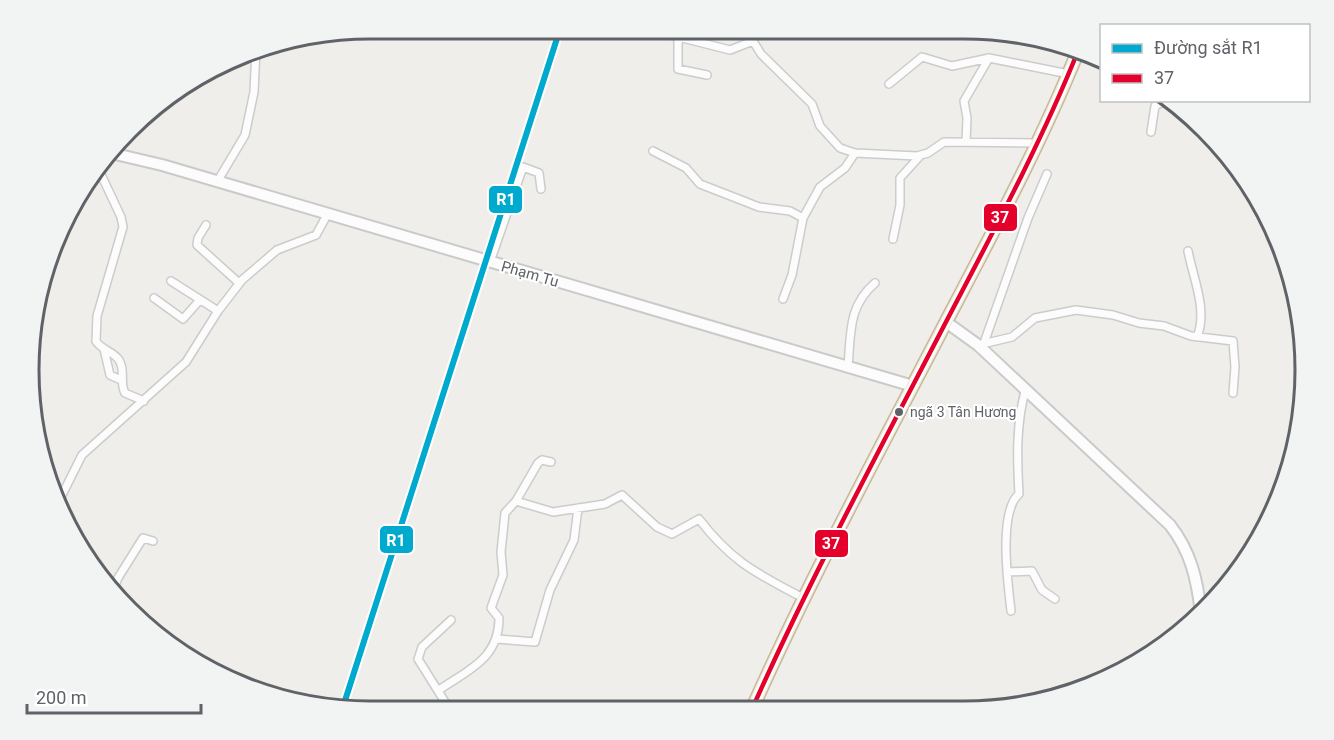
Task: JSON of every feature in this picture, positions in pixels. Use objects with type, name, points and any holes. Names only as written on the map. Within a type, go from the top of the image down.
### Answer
[{"type":"highway","points":[[756,701],[803,598],[1011,200],[1075,59]]},
{"type":"street","points":[[678,39],[678,69],[707,75]]},
{"type":"street","points":[[682,39],[730,50],[753,41],[761,54],[812,104],[820,126],[840,148],[855,153],[920,156]]},
{"type":"street","points":[[889,84],[922,57],[952,66],[989,58],[1069,74]]},
{"type":"street","points":[[966,142],[967,118],[964,101],[989,58]]},
{"type":"street","points":[[217,182],[245,135],[254,92],[255,60]]},
{"type":"street","points":[[1151,132],[1155,106],[1161,103]]},
{"type":"street","points":[[893,239],[900,206],[900,178],[920,156],[944,142],[1036,143]]},
{"type":"street","points":[[653,151],[686,168],[700,184],[759,207],[790,211],[802,218]]},
{"type":"street","points":[[783,299],[792,275],[802,218],[820,187],[845,168],[855,153]]},
{"type":"street","name":"Phạm Tu","points":[[119,155],[144,160],[914,386]]},
{"type":"street","points":[[490,262],[523,167],[539,173],[541,189]]},
{"type":"street","points":[[981,344],[1047,174]]},
{"type":"street","points":[[102,176],[123,221],[97,317],[96,341],[118,358],[123,370],[122,380],[125,393],[144,401]]},
{"type":"street","points":[[63,494],[83,454],[186,362],[218,311],[239,283],[277,250],[316,235],[327,215]]},
{"type":"street","points":[[206,225],[198,238],[197,245],[239,283]]},
{"type":"street","points":[[1188,251],[1200,300],[1202,322],[1197,337]]},
{"type":"street","points":[[171,281],[218,311]]},
{"type":"street","points":[[848,366],[852,323],[859,299],[875,283]]},
{"type":"street","points":[[154,298],[183,319],[199,301]]},
{"type":"street","points":[[981,344],[1012,337],[1035,318],[1076,310],[1113,315],[1197,337],[1228,339],[1235,344],[1233,393]]},
{"type":"street","points":[[946,322],[981,344],[1025,391],[1170,525],[1186,548],[1195,572],[1199,602]]},
{"type":"street","points":[[104,349],[110,375],[122,380]]},
{"type":"street","points":[[1011,611],[1006,532],[1012,501],[1020,494],[1016,467],[1018,422],[1025,391]]},
{"type":"street","points":[[439,690],[487,657],[497,639],[499,618],[492,611],[491,606],[503,574],[501,552],[504,518],[538,463],[542,460],[551,462]]},
{"type":"street","points":[[516,501],[553,512],[605,504],[622,495],[657,527],[672,534],[699,519],[711,537],[743,566],[803,598]]},
{"type":"street","points":[[497,639],[535,642],[550,590],[574,540],[578,508]]},
{"type":"street","points":[[116,583],[143,538],[153,541]]},
{"type":"street","points":[[1008,572],[1032,571],[1042,590],[1055,599]]},
{"type":"street","points":[[445,701],[418,659],[422,647],[451,620]]},
{"type":"rail line","name":"R1","points":[[345,700],[557,39]]},
{"type":"transit line","name":"37","points":[[756,701],[846,513],[1016,187],[1075,59]]},
{"type":"place","name":"ngã 3 Tân Hương","points":[[899,412]]}]
